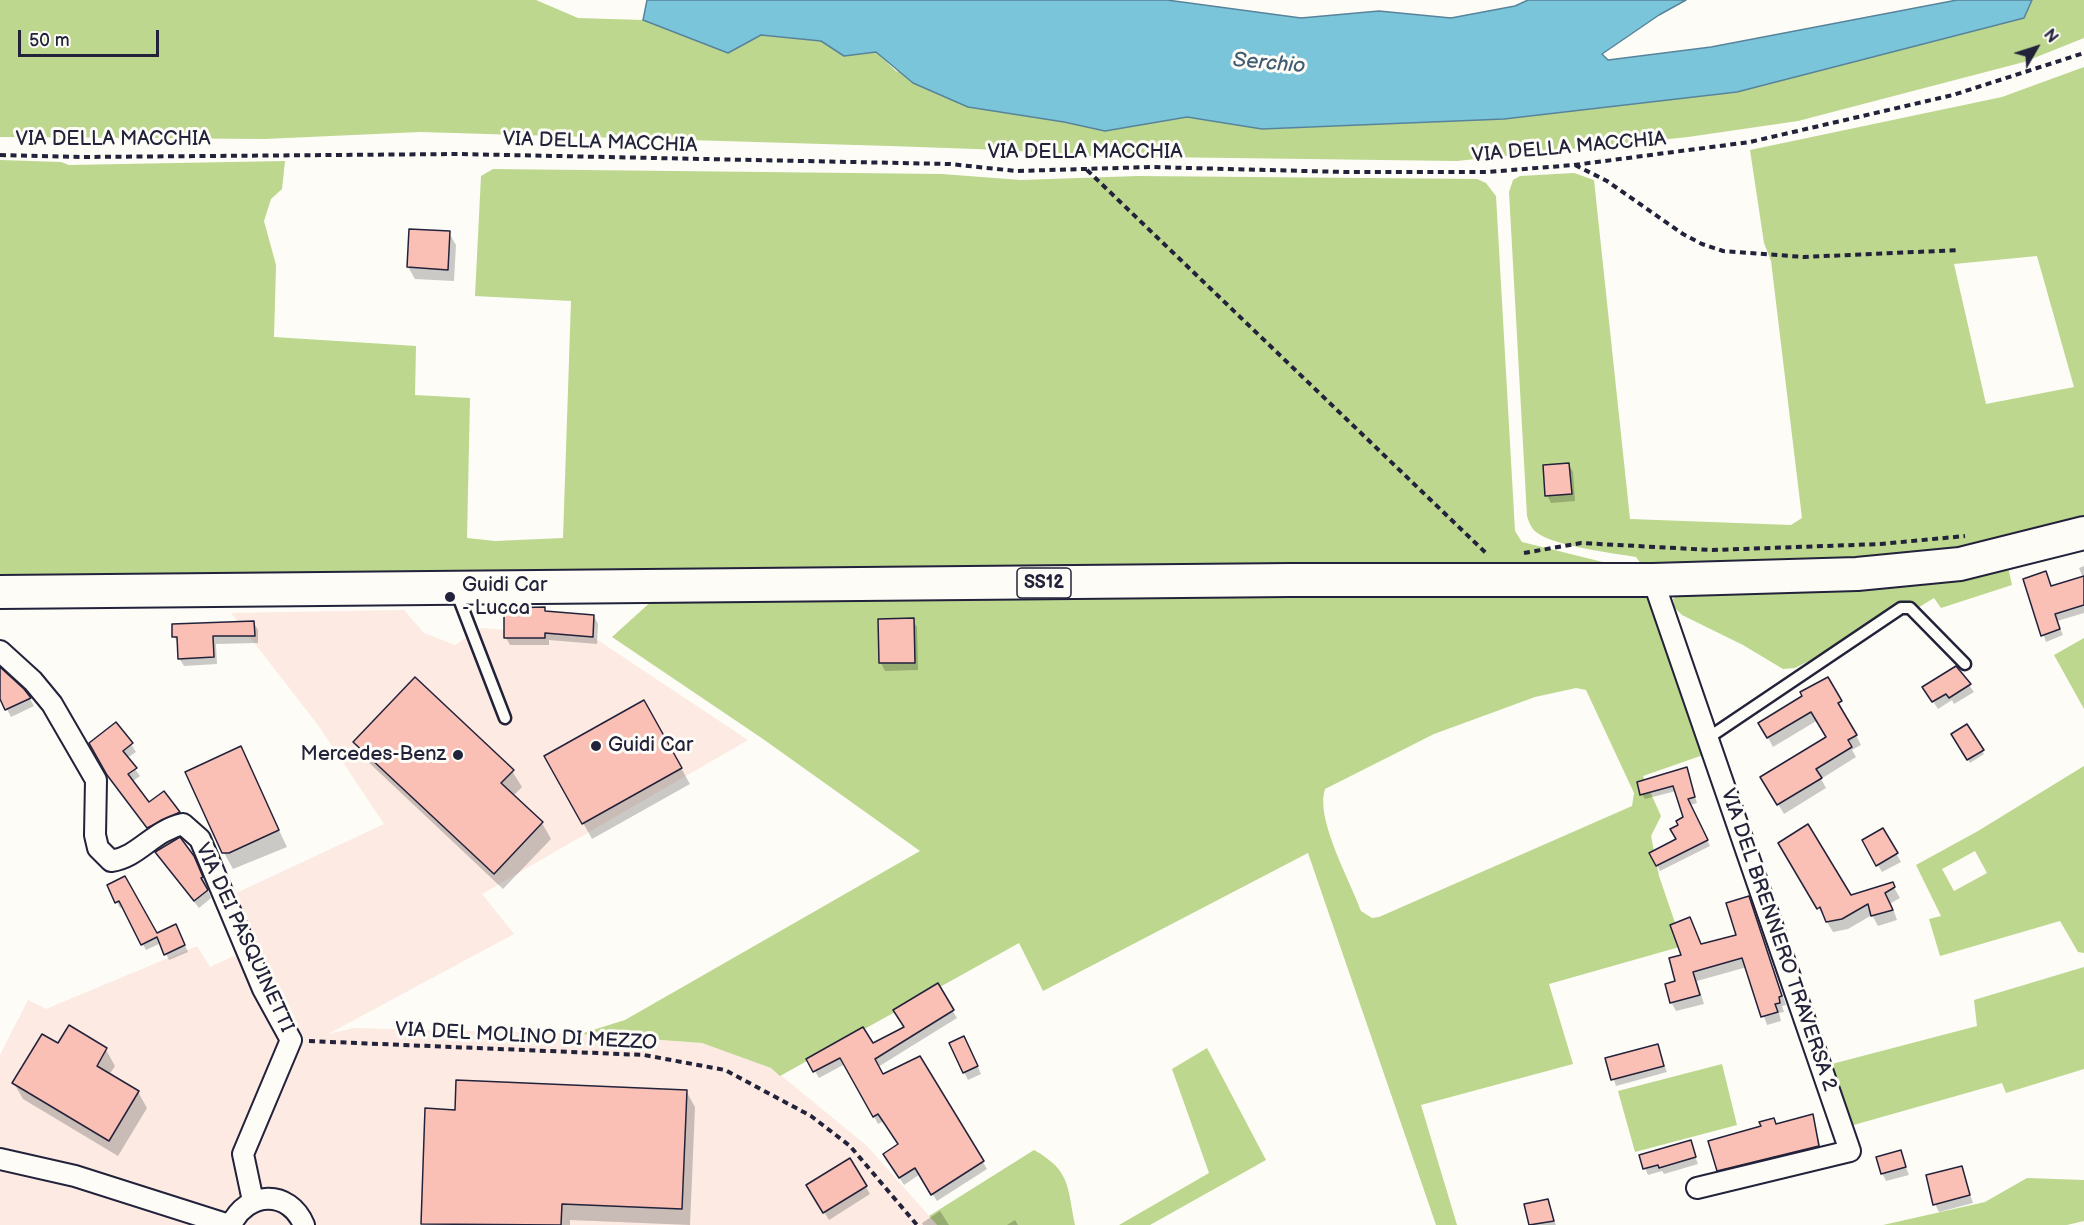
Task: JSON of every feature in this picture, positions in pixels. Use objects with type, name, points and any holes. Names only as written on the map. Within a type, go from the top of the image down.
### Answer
[{"type":"main road","name":"SS12","points":[[0,592],[1290,580],[1653,580],[1857,574],[1960,564],[2084,533]]},
{"type":"street","name":"VIA DEL BRENNERO TRAVERSA 2","points":[[1653,580],[1850,1152],[1697,1188]]},
{"type":"street","name":"VIA DEI PASQUINETTI","points":[[0,651],[33,681],[52,704],[96,780],[94,835],[98,848],[111,861],[132,853],[166,828],[183,824],[200,839],[263,989],[291,1040],[243,1154],[253,1201]]},
{"type":"street","points":[[0,1160],[75,1176],[230,1225],[243,1206],[266,1197],[291,1205],[300,1215],[304,1225]]},
{"type":"lane","points":[[454,588],[505,718]]},
{"type":"lane","points":[[1708,738],[1901,608],[1910,608],[1965,664]]},
{"type":"path","name":"VIA DELLA MACCHIA","points":[[0,154],[84,157],[470,154],[950,164],[1016,171],[1151,167],[1487,172],[1574,165],[1750,142],[1953,95],[2084,53]]},
{"type":"path","points":[[1574,165],[1607,181],[1683,234],[1702,244],[1723,250],[1804,257],[1960,250]]},
{"type":"path","points":[[1086,170],[1491,558],[1479,558]]},
{"type":"path","points":[[1523,554],[1581,543],[1712,550],[1881,543],[1975,535]]},
{"type":"path","name":"VIA DEL MOLINO DI MEZZO","points":[[291,1040],[644,1055],[725,1070],[811,1116],[850,1146],[917,1225]]},
{"type":"shaded area","points":[[404,610],[424,633],[455,645],[481,628],[593,637],[748,740],[482,894],[514,934],[328,1034],[354,1028],[580,1034],[702,1043],[772,1068],[867,1146],[937,1225],[0,1225],[0,1055],[28,1000],[46,1009],[197,946],[210,967],[251,948],[230,896],[384,824],[318,725],[231,613]]},
{"type":"green space","points":[[0,0],[536,0],[578,18],[643,20],[728,53],[761,35],[821,41],[844,56],[876,52],[896,71],[1105,131],[1187,117],[1262,129],[1504,119],[1737,92],[2024,18],[2032,0],[2084,0],[2084,38],[2024,62],[1798,121],[1688,137],[1457,161],[1081,156],[1004,150],[420,132],[264,139],[0,137]]},
{"type":"green space","points":[[2084,67],[2084,522],[1954,551],[1848,562],[1652,568],[1641,564],[1636,557],[1569,545],[1544,537],[1534,530],[1527,516],[1509,192],[1513,180],[1520,176],[1574,173],[1594,180],[1630,519],[1791,525],[1802,518],[1771,261],[1764,243],[1750,150],[2002,97]],"holes":[[[2037,256],[2074,387],[1986,404],[1954,264]]]},
{"type":"green space","points":[[0,160],[61,162],[69,165],[285,161],[282,189],[271,199],[264,221],[276,265],[274,337],[416,346],[415,395],[470,398],[467,538],[495,541],[563,538],[571,301],[475,296],[481,176],[493,169],[942,174],[1021,180],[1138,176],[1477,179],[1486,183],[1496,196],[1515,531],[1522,542],[1627,568],[0,578]]},
{"type":"green space","points":[[2008,567],[2012,585],[1941,608],[1934,598],[1795,668],[1783,669],[1743,645],[1682,615],[1675,608],[1673,599],[1678,594]]},
{"type":"green space","points":[[1020,595],[1646,596],[1706,754],[1643,776],[1661,816],[1651,836],[1659,876],[1683,946],[1549,984],[1573,1064],[1421,1105],[1457,1225],[1436,1225],[1308,853],[1043,991],[1019,943],[780,1076],[771,1068],[702,1043],[580,1034],[625,1020],[920,851],[763,739],[612,637],[654,599]],"holes":[[[1576,688],[1586,690],[1634,793],[1632,806],[1379,917],[1372,918],[1361,911],[1329,833],[1323,802],[1325,789],[1434,734],[1535,697]]]},
{"type":"green space","points":[[2084,638],[2084,709],[2054,655]]},
{"type":"green space","points":[[2084,766],[2084,953],[2078,952],[2060,921],[1940,956],[1929,919],[1941,916],[1916,865],[1978,831]],"holes":[[[1975,851],[1987,873],[1954,891],[1942,869]]]},
{"type":"green space","points":[[2084,967],[2084,1069],[2006,1093],[2002,1083],[1850,1126],[1828,1065],[1977,1026],[1974,1000]]},
{"type":"green space","points":[[1207,1048],[1266,1160],[1150,1225],[1119,1225],[1209,1173],[1172,1069]]},
{"type":"green space","points":[[1722,1064],[1737,1125],[1635,1152],[1618,1091]]},
{"type":"green space","points":[[1034,1150],[1055,1165],[1061,1173],[1068,1190],[1075,1225],[937,1225],[929,1216]]},
{"type":"green space","points":[[2027,1178],[2084,1180],[2084,1221],[2067,1225],[1883,1225],[1985,1202]]},
{"type":"water","name":"Serchio","points":[[647,0],[1167,0],[1301,18],[1379,11],[1451,18],[1515,6],[1528,0],[1686,0],[1659,15],[1602,54],[1608,60],[1711,47],[1957,0],[2032,0],[2024,18],[1737,92],[1504,119],[1262,129],[1187,117],[1105,131],[968,107],[913,83],[876,52],[844,56],[821,41],[761,35],[728,53],[643,20]]},
{"type":"building","points":[[409,229],[450,231],[448,270],[407,267]]},
{"type":"building","points":[[1569,463],[1572,494],[1545,496],[1543,465]]},
{"type":"building","points":[[2046,571],[2051,586],[2084,576],[2084,605],[2055,614],[2060,629],[2041,636],[2023,579]]},
{"type":"building","points":[[545,607],[545,611],[594,615],[593,637],[545,633],[545,638],[504,638],[504,608]]},
{"type":"building","points":[[914,618],[915,663],[879,663],[878,619]]},
{"type":"building","points":[[254,621],[255,636],[213,636],[214,657],[178,659],[177,637],[172,637],[172,624]]},
{"type":"building","points":[[1956,666],[1971,684],[1949,698],[1946,694],[1932,702],[1922,687]]},
{"type":"building","points":[[0,667],[31,698],[5,710],[0,699]]},
{"type":"building","points":[[415,677],[514,770],[501,783],[543,822],[494,874],[353,742]]},
{"type":"building","points":[[1828,677],[1842,701],[1838,703],[1857,735],[1848,740],[1852,747],[1816,769],[1822,778],[1777,805],[1760,777],[1826,737],[1811,712],[1767,738],[1758,723],[1802,696],[1800,692]]},
{"type":"building","points":[[644,700],[682,768],[582,824],[544,756]]},
{"type":"building","points":[[116,722],[133,743],[123,751],[137,768],[128,774],[149,802],[164,791],[180,812],[147,828],[107,775],[89,743]]},
{"type":"building","points":[[1967,724],[1984,750],[1967,760],[1951,734]]},
{"type":"building","points":[[241,746],[279,830],[229,853],[222,853],[185,772]]},
{"type":"building","points":[[1687,767],[1695,797],[1688,799],[1708,840],[1656,866],[1649,853],[1676,839],[1670,829],[1678,825],[1676,821],[1683,817],[1673,786],[1640,795],[1637,782]]},
{"type":"building","points":[[1808,824],[1851,895],[1893,882],[1895,887],[1885,893],[1893,910],[1871,916],[1868,904],[1842,919],[1826,922],[1820,907],[1817,909],[1778,843]]},
{"type":"building","points":[[1883,828],[1898,853],[1876,866],[1862,840]]},
{"type":"building","points":[[180,837],[194,856],[203,877],[201,878],[208,890],[194,901],[155,852]]},
{"type":"building","points":[[125,876],[157,933],[176,924],[185,945],[164,955],[157,937],[141,945],[119,901],[115,903],[107,885]]},
{"type":"building","points":[[1749,896],[1782,996],[1779,997],[1780,1003],[1775,1004],[1778,1012],[1761,1017],[1742,958],[1693,972],[1700,995],[1670,1003],[1665,984],[1675,981],[1669,958],[1681,955],[1670,925],[1690,917],[1701,944],[1736,935],[1726,903]]},
{"type":"building","points":[[938,983],[954,1010],[875,1059],[883,1074],[920,1056],[984,1161],[931,1195],[915,1168],[899,1178],[883,1154],[898,1144],[878,1114],[873,1117],[840,1058],[813,1072],[806,1059],[863,1027],[873,1043],[904,1027],[893,1010]]},
{"type":"building","points":[[69,1025],[107,1048],[97,1066],[139,1091],[109,1141],[12,1083],[42,1034],[58,1043]]},
{"type":"building","points":[[964,1036],[978,1066],[963,1073],[949,1043]]},
{"type":"building","points":[[1658,1044],[1664,1066],[1611,1080],[1605,1058]]},
{"type":"building","points":[[456,1080],[687,1090],[682,1209],[562,1204],[561,1225],[421,1224],[425,1108],[455,1110]]},
{"type":"building","points":[[1813,1114],[1819,1146],[1717,1171],[1708,1141],[1761,1126],[1759,1122],[1774,1118],[1776,1124]]},
{"type":"building","points":[[1691,1140],[1696,1157],[1659,1168],[1658,1165],[1643,1169],[1639,1155]]},
{"type":"building","points":[[1901,1150],[1906,1167],[1881,1174],[1876,1157]]},
{"type":"building","points":[[850,1158],[867,1186],[823,1213],[806,1185]]},
{"type":"building","points":[[1962,1166],[1970,1195],[1933,1205],[1926,1175]]},
{"type":"building","points":[[1548,1199],[1554,1221],[1529,1225],[1524,1204]]},
{"type":"place","name":"Guidi Car - Lucca","points":[[450,597]]},
{"type":"place","name":"Guidi Car","points":[[596,746]]},
{"type":"place","name":"Mercedes-Benz","points":[[458,755]]}]
